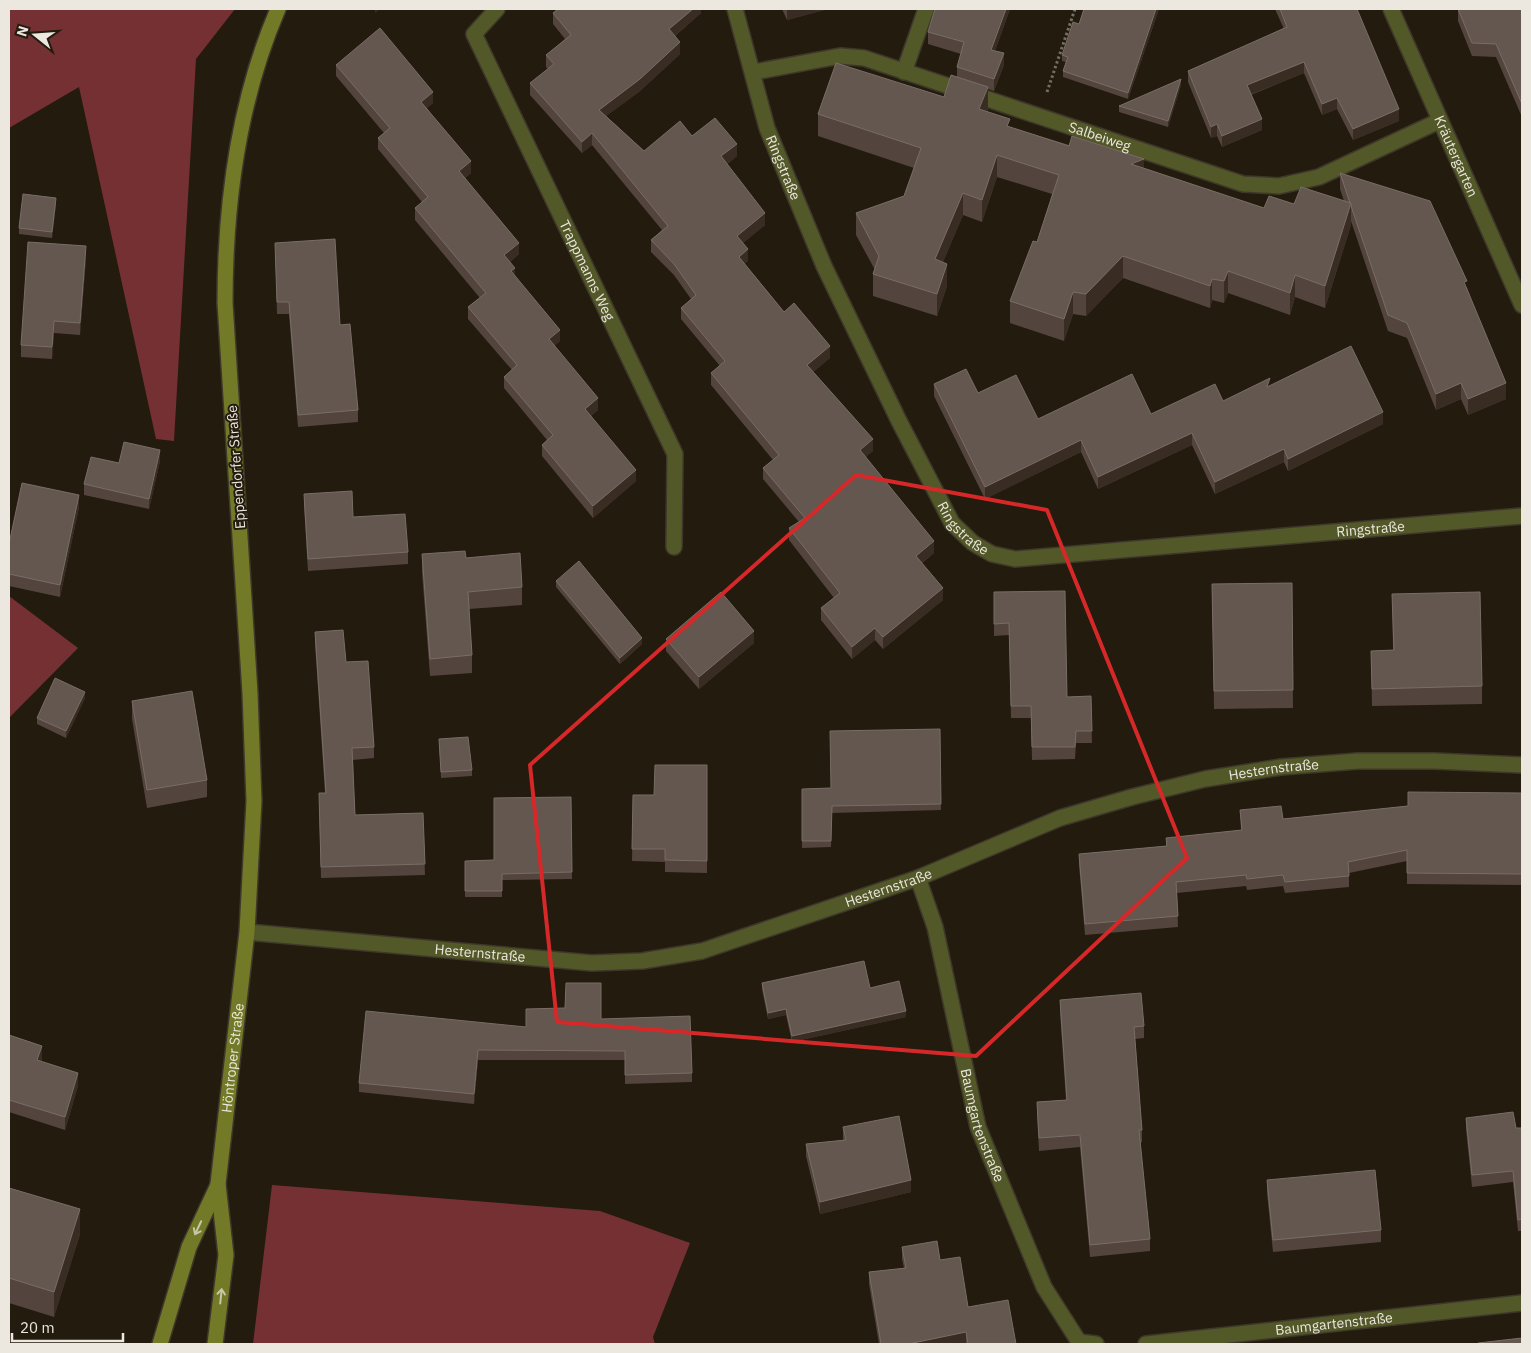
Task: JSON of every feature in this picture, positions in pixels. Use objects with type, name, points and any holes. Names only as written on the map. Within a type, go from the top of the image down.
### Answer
[{"type":"street","name":"Eppendorfer Straße","points":[[247,932],[254,801],[253,767],[250,684],[225,303],[225,246],[232,171],[247,102],[266,37],[278,9]]},
{"type":"street","name":"Trappmanns Weg","points":[[497,9],[474,34],[675,454],[674,547]]},
{"type":"street","name":"Ringstraße","points":[[734,9],[754,72],[767,128],[824,266],[899,421],[952,523],[973,543],[992,554],[1015,558],[1522,516]]},
{"type":"street","points":[[904,72],[926,9]]},
{"type":"street","name":"Kräutergarten","points":[[1391,9],[1522,305]]},
{"type":"street","name":"Salbeiweg","points":[[754,72],[840,56],[864,58],[1243,184],[1279,186],[1319,177],[1439,121]]},
{"type":"street","name":"Hesternstraße","points":[[247,932],[592,963],[642,961],[702,951],[918,878],[1060,818],[1132,797],[1205,779],[1281,767],[1358,761],[1434,761],[1522,765]]},
{"type":"street","name":"Baumgartenstraße","points":[[918,878],[935,927],[978,1127],[1044,1287],[1079,1342],[1096,1344]]},
{"type":"street","name":"Höntroper Straße","points":[[215,1344],[226,1255],[218,1184],[247,932]]},
{"type":"street","name":"Höntroper Straße","points":[[160,1344],[189,1247],[218,1184]]},
{"type":"street","name":"Baumgartenstraße","points":[[1146,1344],[1522,1303]]},
{"type":"path","points":[[1039,116],[1075,9]]},
{"type":"highlighted area","points":[[856,475],[1047,510],[1187,858],[976,1056],[557,1022],[530,765]]},
{"type":"shaded area","points":[[9,9],[235,9],[196,59],[174,441],[156,439],[79,87],[9,128]]},
{"type":"shaded area","points":[[9,596],[78,648],[9,718]]},
{"type":"shaded area","points":[[272,1185],[600,1211],[690,1243],[653,1337],[655,1344],[253,1344]]},
{"type":"building","points":[[558,9],[693,9],[669,29],[680,42],[640,79],[599,110],[644,151],[680,121],[692,136],[715,118],[737,144],[721,156],[765,213],[737,236],[748,249],[739,257],[784,312],[794,303],[830,346],[807,365],[873,439],[860,450],[934,541],[916,556],[943,588],[883,637],[875,628],[852,647],[821,608],[840,593],[789,528],[805,518],[763,468],[779,455],[711,373],[725,361],[681,308],[696,295],[674,264],[651,240],[668,226],[592,133],[582,142],[530,83],[554,64],[546,55],[571,35],[553,13]]},
{"type":"building","points":[[935,9],[1006,9],[991,50],[1004,53],[994,79],[957,67],[964,42],[928,32]]},
{"type":"building","points":[[1084,9],[1156,9],[1128,93],[1063,71],[1068,57],[1062,55],[1073,22],[1079,24]]},
{"type":"building","points":[[1280,9],[1357,9],[1399,109],[1353,129],[1337,98],[1322,104],[1304,62],[1247,85],[1262,119],[1222,136],[1217,124],[1211,127],[1188,71],[1287,27]]},
{"type":"building","points":[[1458,9],[1522,9],[1522,104],[1496,44],[1472,43]]},
{"type":"building","points":[[380,28],[433,92],[421,102],[471,161],[459,171],[519,243],[504,255],[515,268],[511,271],[560,330],[549,339],[598,398],[585,409],[636,470],[593,506],[542,445],[553,435],[504,377],[517,365],[468,307],[486,293],[415,208],[428,197],[378,138],[390,128],[336,65]]},
{"type":"building","points":[[836,63],[944,97],[951,75],[988,87],[979,109],[1010,119],[1007,126],[1069,146],[1072,136],[1144,159],[1131,164],[1264,208],[1269,196],[1294,204],[1301,187],[1351,203],[1325,286],[1295,275],[1290,293],[1228,271],[1224,281],[1212,279],[1210,286],[1123,256],[1086,294],[1073,292],[1064,319],[1010,301],[1033,241],[1037,242],[1059,175],[997,155],[982,200],[963,193],[935,259],[947,264],[937,294],[873,274],[879,256],[856,213],[904,196],[921,148],[818,114]]},
{"type":"building","points":[[1181,79],[1168,121],[1119,106]]},
{"type":"building","points":[[1340,173],[1430,201],[1467,281],[1464,282],[1506,383],[1468,399],[1461,383],[1436,394],[1407,323],[1388,315]]},
{"type":"building","points":[[23,194],[56,198],[52,232],[19,228]]},
{"type":"building","points":[[335,239],[340,325],[350,324],[358,410],[298,415],[289,302],[277,302],[275,243]]},
{"type":"building","points":[[28,242],[86,246],[80,323],[54,321],[52,347],[21,345]]},
{"type":"building","points":[[1351,346],[1383,412],[1288,459],[1284,449],[1215,482],[1192,433],[1098,477],[1081,440],[985,487],[934,384],[966,369],[978,393],[1016,375],[1038,419],[1132,374],[1151,414],[1215,384],[1223,401],[1270,378],[1267,387]]},
{"type":"building","points":[[124,442],[160,450],[149,499],[84,484],[91,457],[119,463]]},
{"type":"building","points":[[22,483],[79,495],[60,585],[9,574],[9,544]]},
{"type":"building","points":[[352,491],[353,517],[405,514],[408,552],[308,559],[304,494]]},
{"type":"building","points":[[465,551],[466,558],[520,553],[522,587],[468,592],[472,655],[430,659],[422,554]]},
{"type":"building","points":[[579,561],[642,638],[620,658],[556,581]]},
{"type":"building","points":[[1292,583],[1293,690],[1214,691],[1212,584]]},
{"type":"building","points":[[1065,591],[1067,697],[1091,696],[1092,731],[1076,731],[1075,747],[1032,747],[1031,706],[1011,706],[1009,623],[994,624],[994,592]]},
{"type":"building","points":[[721,592],[754,631],[699,677],[666,639]]},
{"type":"building","points":[[1480,592],[1482,686],[1372,689],[1371,651],[1394,650],[1392,594]]},
{"type":"building","points":[[343,630],[346,662],[368,661],[374,747],[352,748],[355,815],[423,813],[425,864],[321,867],[319,793],[326,793],[315,632]]},
{"type":"building","points":[[55,678],[85,692],[66,731],[37,718]]},
{"type":"building","points":[[192,691],[207,780],[147,790],[132,701]]},
{"type":"building","points":[[940,729],[941,804],[832,806],[831,841],[802,841],[802,789],[831,788],[830,731]]},
{"type":"building","points":[[468,737],[472,770],[441,772],[439,739]]},
{"type":"building","points":[[655,765],[707,765],[707,861],[665,860],[665,849],[632,849],[633,795],[654,795]]},
{"type":"building","points":[[1408,792],[1522,793],[1522,874],[1407,873],[1407,850],[1348,862],[1349,876],[1285,882],[1283,875],[1247,879],[1246,875],[1176,882],[1178,916],[1085,924],[1079,854],[1167,846],[1166,838],[1242,830],[1240,810],[1281,806],[1283,819],[1408,806]]},
{"type":"building","points":[[571,797],[572,872],[502,874],[502,891],[465,891],[465,861],[494,860],[494,798]]},
{"type":"building","points":[[864,961],[870,988],[899,981],[906,1011],[792,1036],[786,1009],[768,1013],[762,983]]},
{"type":"building","points":[[566,983],[601,983],[601,1019],[690,1016],[692,1073],[625,1075],[625,1051],[478,1050],[474,1094],[359,1083],[366,1011],[526,1027],[526,1009],[565,1008]]},
{"type":"building","points":[[1141,993],[1144,1026],[1134,1027],[1142,1130],[1139,1130],[1150,1239],[1090,1245],[1080,1135],[1039,1138],[1037,1102],[1067,1100],[1060,1000]]},
{"type":"building","points":[[9,1035],[42,1046],[37,1060],[78,1073],[65,1117],[9,1100]]},
{"type":"building","points":[[1513,1112],[1516,1128],[1522,1128],[1522,1219],[1518,1220],[1513,1171],[1472,1175],[1466,1118]]},
{"type":"building","points":[[899,1116],[911,1180],[820,1202],[806,1144],[846,1140],[843,1127]]},
{"type":"building","points":[[1375,1170],[1381,1230],[1273,1240],[1267,1180]]},
{"type":"building","points":[[9,1188],[80,1209],[54,1292],[9,1278]]},
{"type":"building","points":[[937,1241],[940,1260],[960,1257],[968,1307],[1008,1300],[1016,1344],[968,1344],[966,1332],[908,1344],[881,1344],[869,1272],[906,1268],[902,1247]]},
{"type":"building","points":[[1522,1338],[1522,1344],[1478,1344],[1478,1343]]}]
